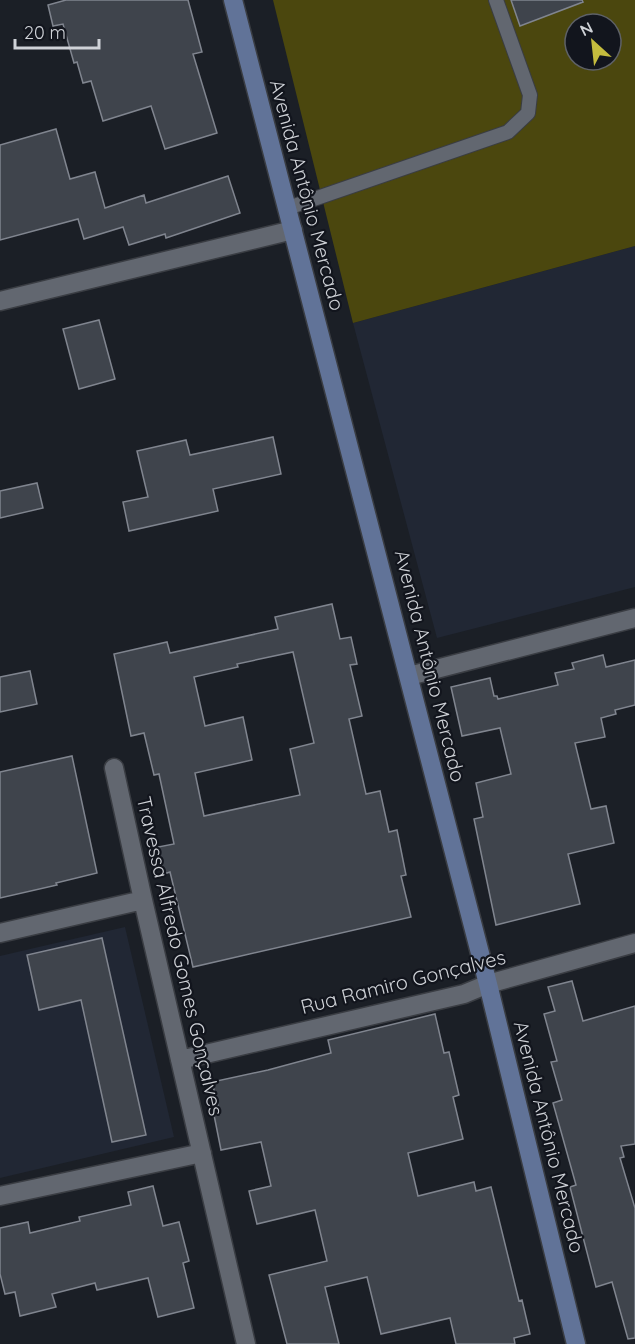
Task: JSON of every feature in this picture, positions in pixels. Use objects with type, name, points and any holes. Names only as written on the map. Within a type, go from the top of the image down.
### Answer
[{"type":"street","name":"Avenida Antônio Mercado","points":[[233,0],[410,676],[576,1344]]},
{"type":"street","points":[[0,301],[293,230]]},
{"type":"street","points":[[410,676],[635,618]]},
{"type":"street","name":"Travessa Alfredo Gomes Gonçalves","points":[[114,768],[246,1344]]},
{"type":"street","points":[[0,933],[143,900]]},
{"type":"street","name":"Rua Ramiro Gonçalves","points":[[180,1060],[464,994],[488,984],[635,942]]},
{"type":"street","points":[[0,1196],[202,1153]]},
{"type":"lane","points":[[288,208],[507,132],[528,113],[530,95],[496,0]]},
{"type":"shaded area","points":[[273,0],[635,0],[635,246],[353,323]]},
{"type":"shaded area","points":[[635,246],[635,587],[437,638],[353,323]]},
{"type":"shaded area","points":[[125,927],[174,1137],[0,1178],[0,956]]},
{"type":"building","points":[[66,0],[188,0],[202,52],[193,54],[217,133],[165,149],[151,106],[103,121],[91,81],[83,83],[77,62],[74,63],[63,24],[53,26],[48,5]]},
{"type":"building","points":[[511,0],[582,0],[583,2],[520,26]]},
{"type":"building","points":[[56,129],[70,179],[95,172],[105,208],[144,195],[146,203],[228,176],[240,213],[166,238],[165,234],[129,245],[123,227],[84,239],[78,219],[0,240],[0,145]]},
{"type":"building","points":[[99,320],[115,379],[79,389],[63,329]]},
{"type":"building","points":[[273,437],[281,474],[213,489],[218,511],[129,531],[123,502],[148,497],[137,451],[186,440],[190,455]]},
{"type":"building","points":[[37,483],[43,508],[0,518],[0,491]]},
{"type":"building","points":[[332,604],[340,639],[351,637],[357,664],[350,665],[362,716],[349,719],[366,794],[380,791],[389,832],[397,830],[406,875],[401,876],[411,917],[193,967],[170,872],[164,874],[158,847],[174,844],[159,774],[154,775],[144,733],[131,736],[114,654],[167,642],[170,653],[278,629],[275,617]],"holes":[[[293,652],[314,743],[290,749],[300,795],[204,816],[195,773],[252,760],[243,717],[205,726],[194,677],[238,667],[237,664]]]},
{"type":"building","points":[[603,655],[606,667],[635,660],[635,705],[615,710],[616,714],[601,718],[605,737],[575,743],[591,809],[606,806],[614,843],[568,854],[580,904],[496,925],[474,819],[483,817],[476,783],[511,774],[500,728],[462,736],[451,687],[490,678],[494,696],[498,699],[558,685],[555,673],[574,669],[572,663]]},
{"type":"building","points":[[30,671],[37,704],[0,712],[0,677]]},
{"type":"building","points":[[72,756],[97,873],[0,898],[0,772]]},
{"type":"building","points":[[102,938],[146,1135],[112,1142],[81,1000],[39,1010],[27,955]]},
{"type":"building","points":[[572,981],[583,1021],[635,1006],[635,1144],[621,1146],[624,1157],[620,1158],[635,1208],[635,1338],[628,1339],[612,1282],[596,1287],[570,1187],[576,1185],[553,1103],[562,1100],[551,1062],[557,1061],[544,1014],[555,1011],[548,987]]},
{"type":"building","points":[[435,1014],[444,1053],[449,1052],[459,1095],[453,1097],[463,1139],[408,1153],[418,1196],[474,1182],[476,1191],[491,1187],[519,1301],[522,1300],[530,1334],[514,1338],[515,1344],[456,1344],[450,1318],[381,1334],[367,1277],[325,1287],[339,1344],[287,1344],[269,1275],[327,1261],[315,1210],[257,1224],[249,1191],[271,1186],[261,1142],[221,1150],[214,1115],[220,1114],[212,1082],[331,1053],[328,1040]]},
{"type":"building","points":[[153,1186],[163,1226],[179,1222],[189,1261],[183,1263],[194,1308],[158,1317],[148,1278],[97,1290],[95,1283],[52,1294],[56,1307],[20,1316],[15,1292],[5,1294],[0,1274],[0,1228],[28,1222],[30,1233],[80,1221],[79,1217],[131,1205],[128,1192]]}]
